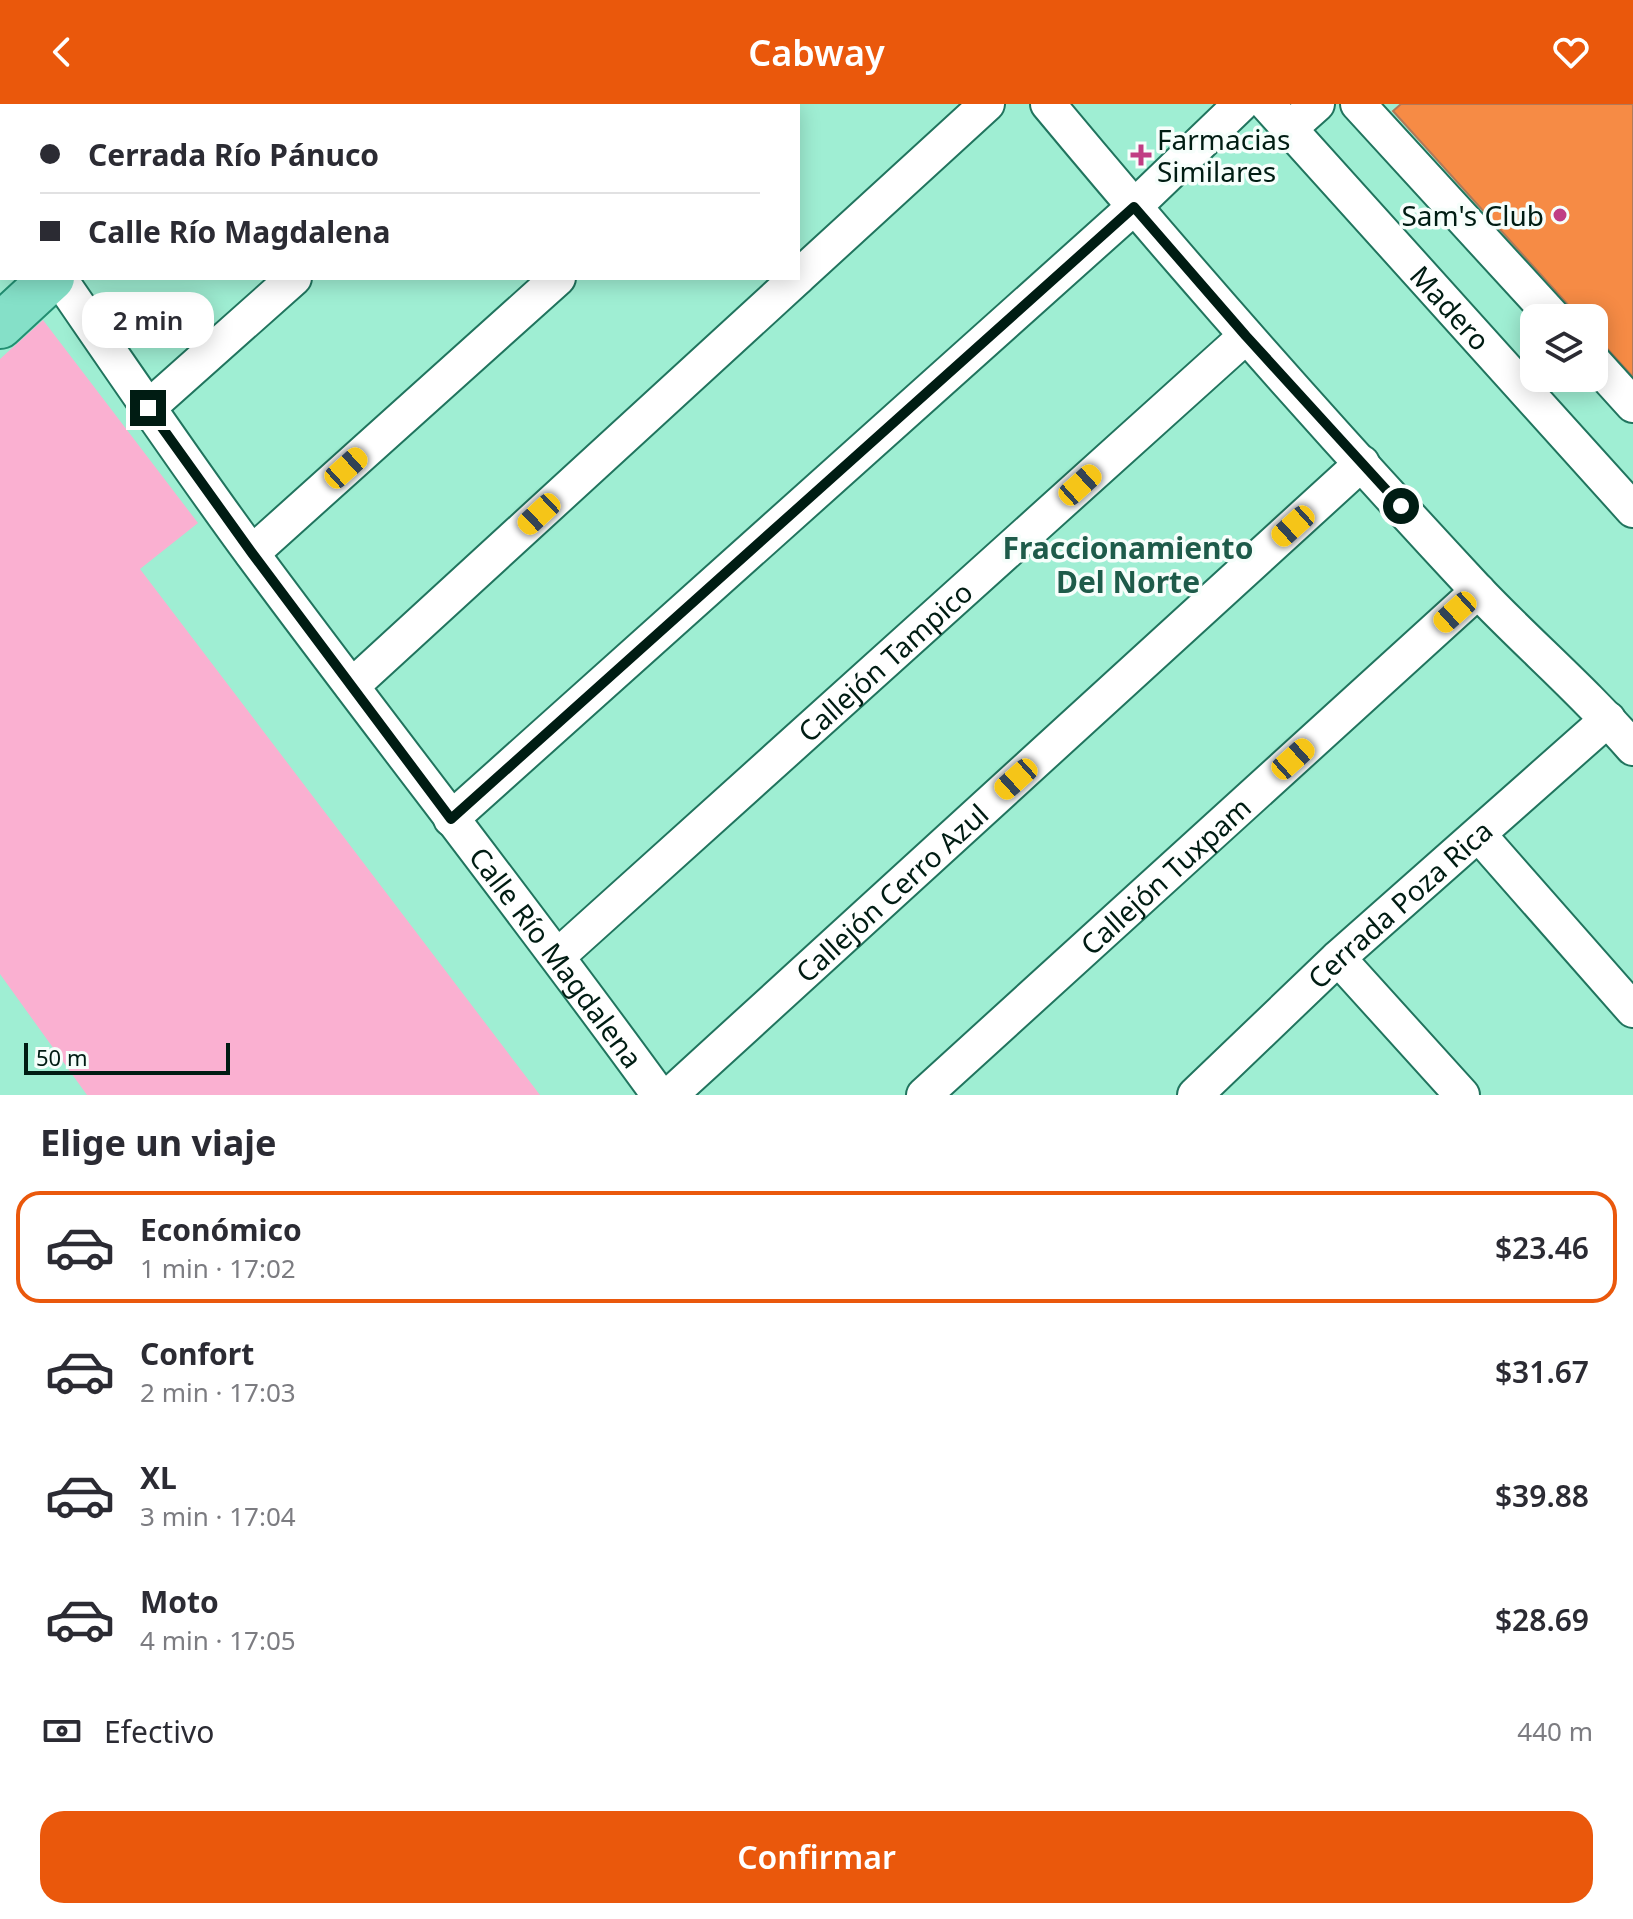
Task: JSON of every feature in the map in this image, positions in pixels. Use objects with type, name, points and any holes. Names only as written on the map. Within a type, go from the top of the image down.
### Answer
[{"type":"main road","points":[[0,326],[50,280]]},
{"type":"street","points":[[800,276],[987,104]]},
{"type":"street","points":[[1048,104],[1246,336],[1478,591],[1608,719],[1633,748]]},
{"type":"street","points":[[451,819],[1134,207],[1241,104]]},
{"type":"street","points":[[1278,117],[1317,104]]},
{"type":"street","points":[[1358,104],[1541,304]]},
{"type":"street","name":"Madero","points":[[1278,117],[1633,510]]},
{"type":"street","name":"Calle Río Magdalena","points":[[60,280],[252,553],[558,956],[659,1095]]},
{"type":"street","points":[[148,408],[292,280]]},
{"type":"street","points":[[252,553],[556,280]]},
{"type":"street","points":[[352,686],[796,280]]},
{"type":"street","name":"Callejón Tampico","points":[[558,956],[1246,336]]},
{"type":"street","points":[[1608,377],[1633,405]]},
{"type":"street","name":"Callejón Cerro Azul","points":[[670,1095],[1362,463]]},
{"type":"street","name":"Callejón Tuxpam","points":[[924,1095],[1478,591]]},
{"type":"street","name":"Cerrada Poza Rica","points":[[1213,1089],[1338,958],[1608,719]]},
{"type":"street","points":[[1479,835],[1633,1010]]},
{"type":"street","points":[[1338,958],[1462,1095]]},
{"type":"shaded area","points":[[43,320],[198,523],[140,569],[540,1095],[87,1095],[0,974],[0,359]]},
{"type":"building","name":"Sam's Club","points":[[1401,104],[1633,104],[1633,377],[1608,349],[1608,304],[1567,304],[1393,111]]},
{"type":"place","name":"Farmacias Similares","points":[[1141,155]]},
{"type":"place","name":"Sam's Club","points":[[1560,215]]},
{"type":"district","name":"Fraccionamiento Del Norte","points":[[1128,564]]},
{"type":"route","points":[[148,408],[451,819],[1134,207],[1401,506]]}]
